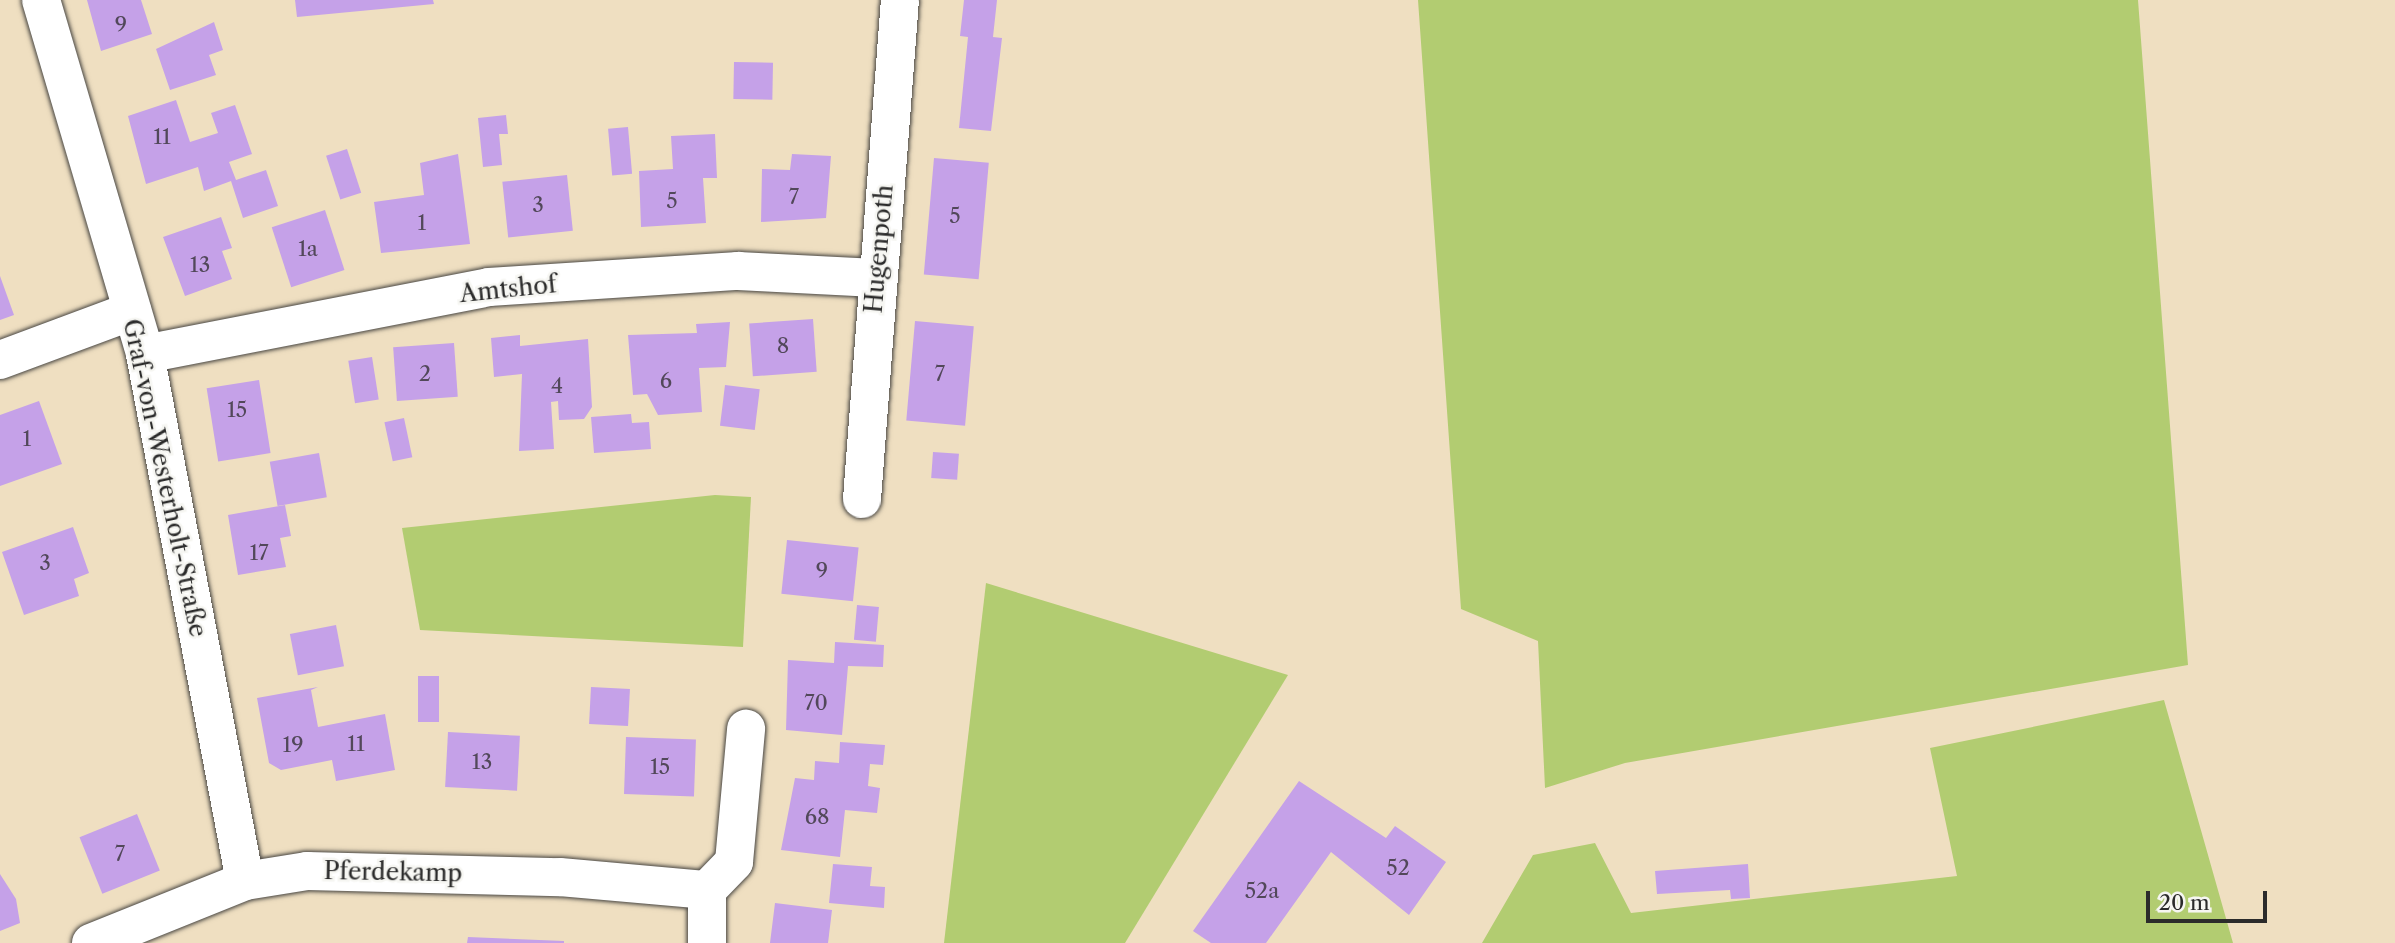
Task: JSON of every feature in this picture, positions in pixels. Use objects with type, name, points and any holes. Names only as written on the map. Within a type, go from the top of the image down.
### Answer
[{"type":"street","name":"Graf-von-Westerholt-Straße","points":[[41,0],[145,354],[245,881]]},
{"type":"street","name":"Hugenpoth","points":[[862,499],[876,278],[900,0]]},
{"type":"street","name":"Amtshof","points":[[145,354],[489,288],[738,271],[876,278]]},
{"type":"street","points":[[0,359],[131,311]]},
{"type":"street","points":[[707,943],[707,890],[734,862],[746,729]]},
{"type":"street","name":"Pferdekamp","points":[[91,943],[245,881],[307,871],[390,869],[707,890]]},
{"type":"green space","points":[[1418,0],[2138,0],[2188,665],[1625,763],[1545,788],[1538,641],[1461,609]]},
{"type":"green space","points":[[715,495],[751,497],[743,647],[420,630],[402,528]]},
{"type":"green space","points":[[986,583],[1288,675],[1125,943],[944,943]]},
{"type":"green space","points":[[2164,700],[2233,943],[1482,943],[1533,855],[1595,843],[1631,913],[1957,876],[1930,748]]},
{"type":"building","points":[[87,0],[141,0],[152,34],[101,51]]},
{"type":"building","points":[[295,0],[433,0],[434,4],[297,17]]},
{"type":"building","points":[[964,0],[997,0],[993,37],[1002,38],[991,131],[959,128],[968,37],[960,36]]},
{"type":"building","points":[[214,22],[223,50],[209,55],[216,75],[170,90],[156,49]]},
{"type":"building","points":[[734,62],[773,63],[772,100],[733,99]]},
{"type":"building","points":[[176,100],[190,142],[218,133],[211,113],[235,105],[252,154],[229,162],[236,180],[266,170],[278,206],[243,218],[231,181],[204,191],[198,167],[146,184],[128,116]]},
{"type":"building","points":[[506,115],[508,134],[499,134],[502,165],[483,167],[478,118]]},
{"type":"building","points":[[628,127],[632,174],[612,176],[608,129]]},
{"type":"building","points":[[715,134],[717,178],[703,178],[706,223],[641,227],[639,171],[673,169],[671,136]]},
{"type":"building","points":[[347,149],[361,193],[340,200],[326,156]]},
{"type":"building","points":[[458,154],[470,244],[381,253],[374,202],[424,195],[420,163]]},
{"type":"building","points":[[792,154],[831,156],[826,218],[761,222],[762,169],[790,170]]},
{"type":"building","points":[[934,158],[989,163],[979,279],[924,275]]},
{"type":"building","points":[[567,175],[573,231],[508,237],[502,182]]},
{"type":"building","points":[[325,210],[344,270],[291,287],[272,227]]},
{"type":"building","points":[[221,217],[232,248],[222,251],[232,279],[185,296],[163,237]]},
{"type":"building","points":[[0,276],[14,315],[0,320]]},
{"type":"building","points":[[813,319],[817,372],[753,376],[749,323]]},
{"type":"building","points":[[915,321],[974,326],[965,426],[906,421]]},
{"type":"building","points":[[730,322],[726,367],[699,368],[702,412],[658,415],[647,394],[633,395],[628,335],[697,333],[696,324]]},
{"type":"building","points":[[520,335],[520,346],[588,339],[592,407],[584,419],[559,420],[558,401],[551,402],[554,449],[519,451],[522,374],[494,377],[491,338]]},
{"type":"building","points":[[454,343],[458,397],[397,401],[393,347]]},
{"type":"building","points":[[372,357],[379,399],[355,403],[348,361]]},
{"type":"building","points":[[259,380],[271,453],[218,461],[207,388]]},
{"type":"building","points":[[725,385],[760,389],[755,430],[720,426]]},
{"type":"building","points":[[39,401],[62,464],[0,486],[0,415]]},
{"type":"building","points":[[631,414],[632,423],[649,422],[651,449],[594,453],[591,417]]},
{"type":"building","points":[[404,418],[412,457],[393,461],[384,422]]},
{"type":"building","points":[[933,452],[959,454],[957,480],[931,478]]},
{"type":"building","points":[[319,453],[327,497],[278,506],[270,462]]},
{"type":"building","points":[[285,505],[291,536],[280,538],[286,567],[238,575],[228,515]]},
{"type":"building","points":[[73,527],[89,573],[74,579],[79,596],[24,615],[2,552]]},
{"type":"building","points":[[787,540],[859,548],[853,601],[781,594]]},
{"type":"building","points":[[857,605],[879,607],[876,642],[854,640]]},
{"type":"building","points":[[336,625],[344,666],[298,675],[290,634]]},
{"type":"building","points":[[835,642],[884,645],[883,667],[848,666],[842,735],[786,730],[788,660],[834,663]]},
{"type":"building","points":[[418,676],[439,676],[439,722],[418,722]]},
{"type":"building","points":[[318,687],[311,690],[318,727],[385,714],[395,770],[336,781],[332,760],[281,770],[269,763],[257,698]]},
{"type":"building","points":[[591,687],[630,689],[628,726],[589,724]]},
{"type":"building","points":[[448,732],[520,736],[517,791],[445,787]]},
{"type":"building","points":[[626,737],[696,739],[694,796],[624,794]]},
{"type":"building","points":[[840,742],[885,745],[883,765],[870,764],[868,786],[880,788],[877,813],[845,810],[840,857],[781,850],[795,778],[814,780],[815,761],[839,763]]},
{"type":"building","points":[[1299,781],[1386,838],[1395,826],[1446,862],[1409,915],[1331,852],[1266,943],[1211,943],[1193,931]]},
{"type":"building","points":[[137,814],[160,871],[102,894],[80,837]]},
{"type":"building","points":[[833,864],[872,867],[870,886],[885,887],[884,908],[829,903]]},
{"type":"building","points":[[1748,864],[1750,898],[1731,899],[1730,890],[1657,894],[1655,871]]},
{"type":"building","points":[[0,874],[16,899],[20,923],[0,931]]},
{"type":"building","points":[[775,903],[832,910],[828,943],[770,943]]},
{"type":"building","points":[[468,937],[564,941],[564,943],[467,943]]}]
